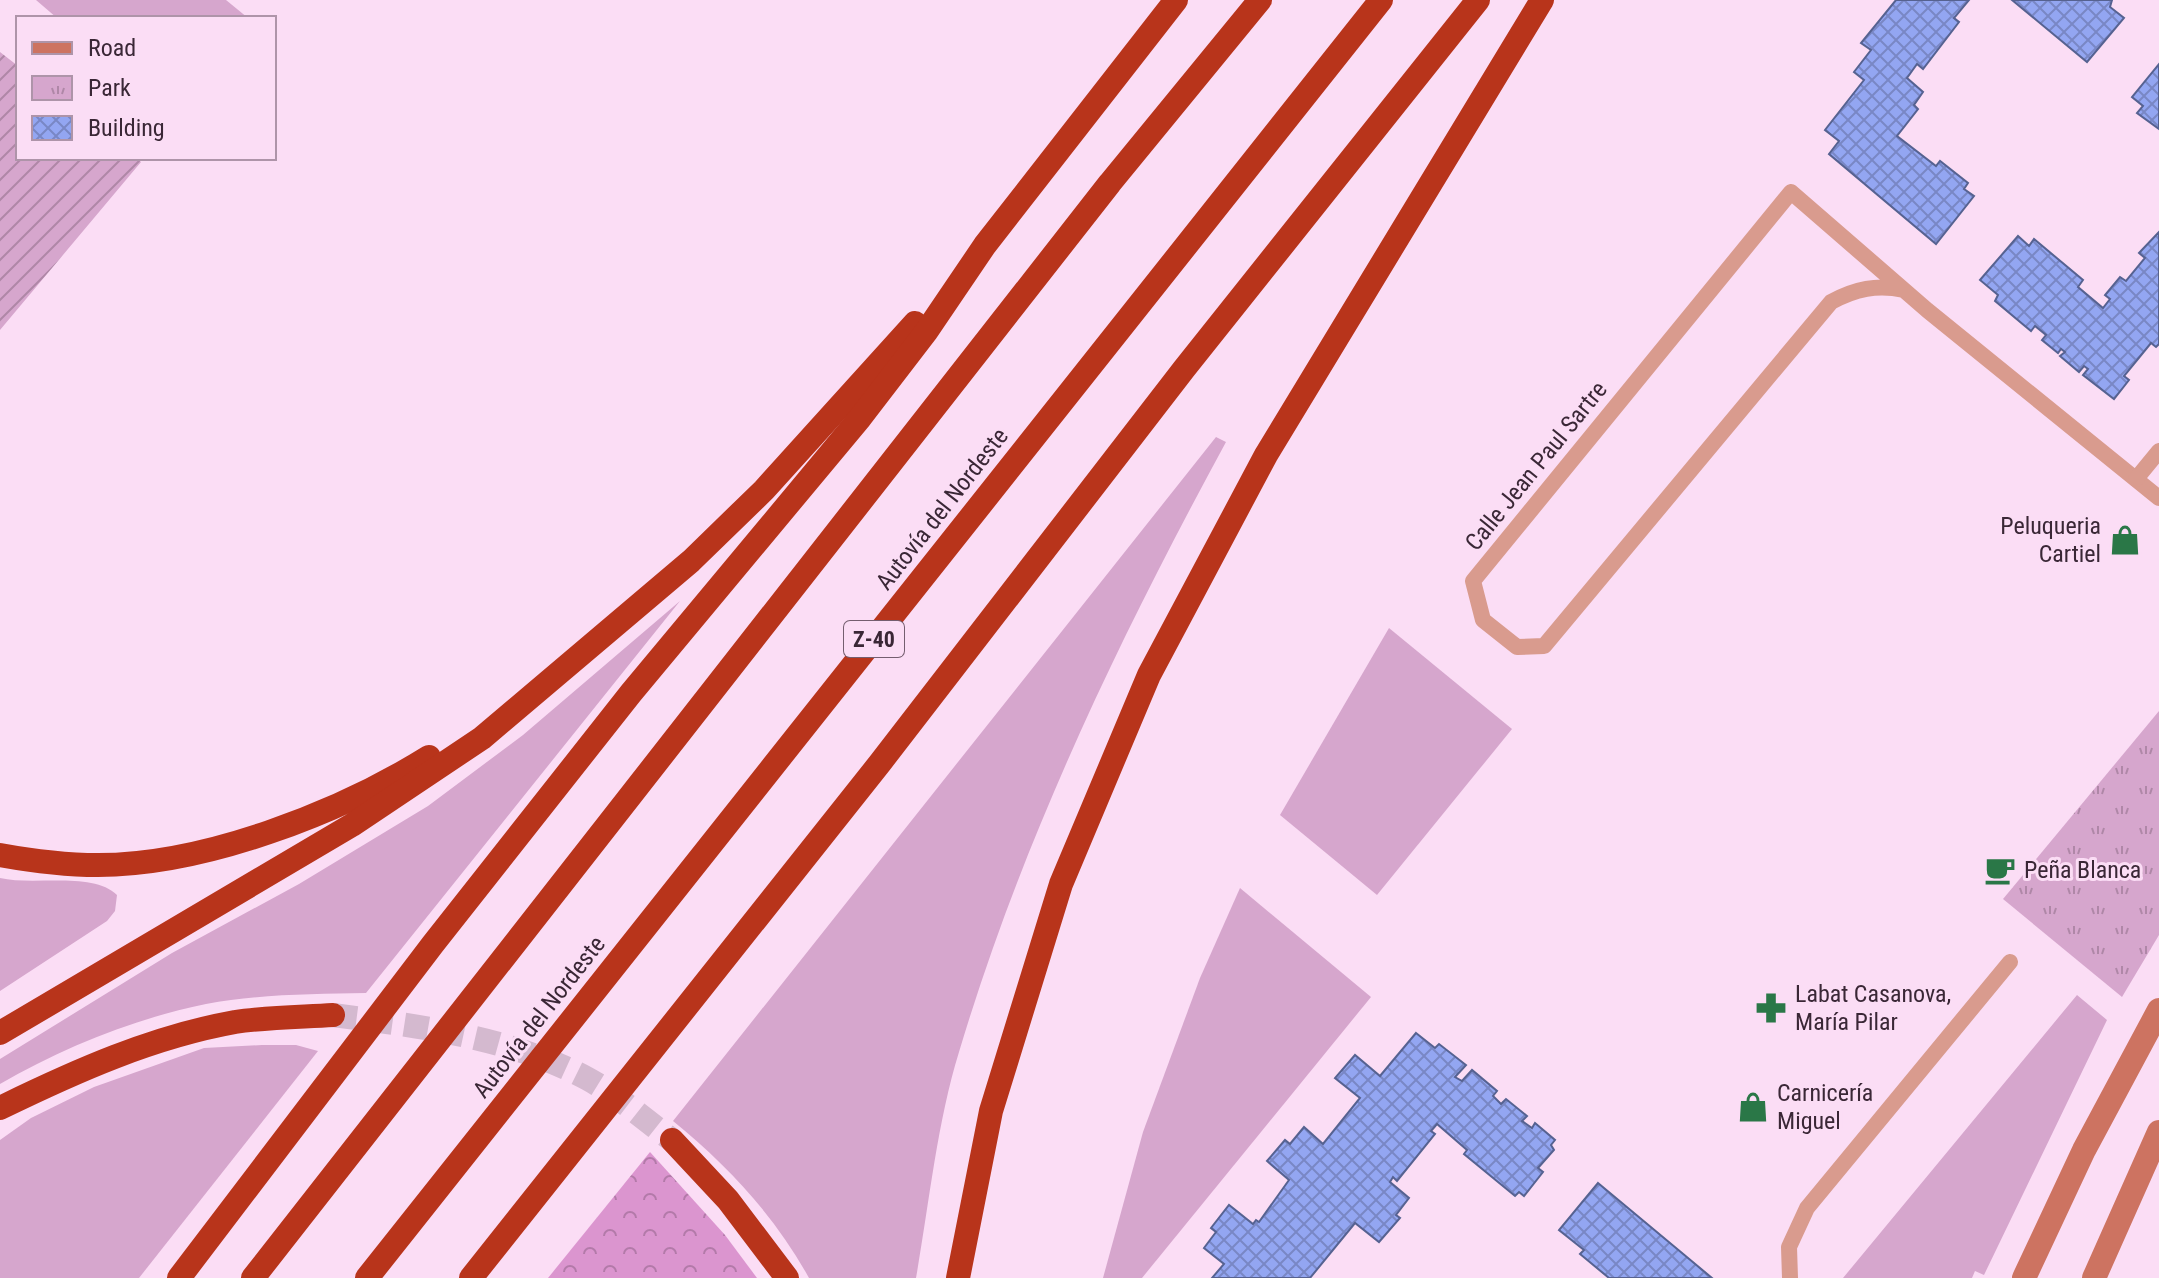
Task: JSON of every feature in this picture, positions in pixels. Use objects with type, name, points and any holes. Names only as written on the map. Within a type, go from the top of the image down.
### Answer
[{"type":"highway","points":[[179,1278],[601,731],[860,418],[926,332],[985,245],[1176,0]]},
{"type":"highway","points":[[253,1278],[1090,208],[1260,0]]},
{"type":"highway","name":"Autovía del Nordeste","points":[[367,1278],[1381,0]]},
{"type":"highway","points":[[471,1278],[890,751],[1184,369],[1478,0]]},
{"type":"highway","points":[[958,1278],[991,1111],[1061,884],[1149,675],[1266,455],[1542,0]]},
{"type":"highway","points":[[0,1033],[352,825],[482,738],[643,604],[764,490],[985,245]]},
{"type":"highway","points":[[0,855],[46,863],[101,865],[215,848],[283,826],[378,784],[418,764],[553,680]]},
{"type":"highway","points":[[0,1108],[79,1070],[161,1039],[237,1022],[333,1015]]},
{"type":"highway","points":[[672,1140],[728,1200],[787,1278]]},
{"type":"main road","points":[[2024,1278],[2084,1150],[2159,1010]]},
{"type":"main road","points":[[2094,1278],[2159,1132]]},
{"type":"lane","name":"Calle Jean Paul Sartre","points":[[1904,290],[1887,286],[1865,288],[1831,302],[1544,646],[1517,647],[1483,620],[1473,581],[1791,192],[1904,290],[2159,498]]},
{"type":"lane","points":[[2136,479],[2159,451]]},
{"type":"lane","points":[[1790,1278],[1789,1247],[1807,1208],[2010,962]]},
{"type":"green space","points":[[36,0],[226,0],[246,16],[55,16]]},
{"type":"green space","points":[[0,52],[16,64],[16,160],[141,162],[0,330]]},
{"type":"green space","points":[[1216,437],[1226,442],[1149,589],[1077,740],[984,972],[951,1079],[916,1278],[809,1278],[781,1234],[748,1193],[712,1155],[673,1121]]},
{"type":"green space","points":[[680,601],[366,993],[246,998],[180,1010],[100,1036],[48,1058],[0,1084],[0,1059],[172,953],[299,884],[428,806],[523,735]]},
{"type":"green space","points":[[1389,628],[1512,729],[1377,895],[1280,815]]},
{"type":"green space","points":[[2159,711],[2159,935],[2122,997],[2003,899]]},
{"type":"green space","points":[[0,878],[93,883],[117,895],[115,911],[107,921],[0,991]]},
{"type":"green space","points":[[1240,888],[1371,997],[1142,1278],[1103,1278],[1143,1132],[1200,978]]},
{"type":"green space","points":[[2077,995],[2107,1020],[1984,1275],[1975,1271],[1972,1278],[1843,1278]]},
{"type":"green space","points":[[296,1045],[318,1051],[139,1278],[0,1278],[0,1140],[31,1118],[94,1087],[204,1048]]},
{"type":"green space","points":[[650,1152],[725,1235],[757,1278],[548,1278]]},
{"type":"building","points":[[1896,0],[1969,0],[1954,18],[1959,22],[1923,69],[1917,64],[1907,78],[1923,92],[1914,105],[1918,109],[1897,136],[1936,166],[1940,161],[1968,183],[1964,189],[1974,196],[1936,244],[1829,154],[1839,141],[1825,130],[1864,80],[1854,72],[1871,50],[1861,43]]},
{"type":"building","points":[[2012,0],[2112,0],[2110,7],[2124,18],[2087,62]]},
{"type":"building","points":[[2159,64],[2159,129],[2137,113],[2143,106],[2132,97]]},
{"type":"building","points":[[2159,232],[2159,344],[2156,347],[2151,343],[2124,376],[2129,380],[2114,399],[2083,375],[2088,369],[2084,366],[2079,372],[2060,356],[2065,352],[2061,349],[2058,353],[2042,340],[2046,335],[2035,326],[2031,331],[1995,301],[1998,295],[1980,280],[2018,236],[2029,246],[2034,239],[2083,280],[2078,287],[2103,308],[2110,299],[2105,295],[2120,277],[2126,281],[2145,258],[2139,253]]},
{"type":"building","points":[[1416,1033],[1435,1048],[1439,1044],[1466,1065],[1455,1077],[1462,1081],[1472,1070],[1497,1091],[1493,1096],[1501,1104],[1506,1099],[1527,1116],[1522,1121],[1532,1128],[1535,1123],[1555,1140],[1551,1145],[1554,1150],[1538,1168],[1543,1172],[1524,1196],[1519,1192],[1515,1196],[1464,1154],[1467,1150],[1437,1124],[1431,1131],[1435,1134],[1397,1181],[1393,1177],[1390,1182],[1409,1198],[1396,1215],[1400,1218],[1379,1242],[1355,1223],[1310,1278],[1212,1278],[1224,1264],[1204,1248],[1216,1232],[1211,1228],[1229,1205],[1253,1224],[1256,1220],[1259,1222],[1289,1180],[1267,1161],[1285,1140],[1290,1144],[1304,1127],[1323,1144],[1360,1098],[1335,1078],[1355,1055],[1380,1076]]},
{"type":"building","points":[[1598,1183],[1712,1278],[1609,1278],[1580,1254],[1584,1250],[1559,1230]]},
{"type":"tunnel","points":[[333,1015],[464,1035],[527,1053],[599,1085],[672,1140]]},
{"type":"place","name":"Peluqueria Cartiel","points":[[2125,540]]},
{"type":"place","name":"Peña Blanca","points":[[2000,870]]},
{"type":"place","name":"Labat Casanova, María Pilar","points":[[1771,1008]]},
{"type":"place","name":"Carnicería Miguel","points":[[1753,1107]]}]
